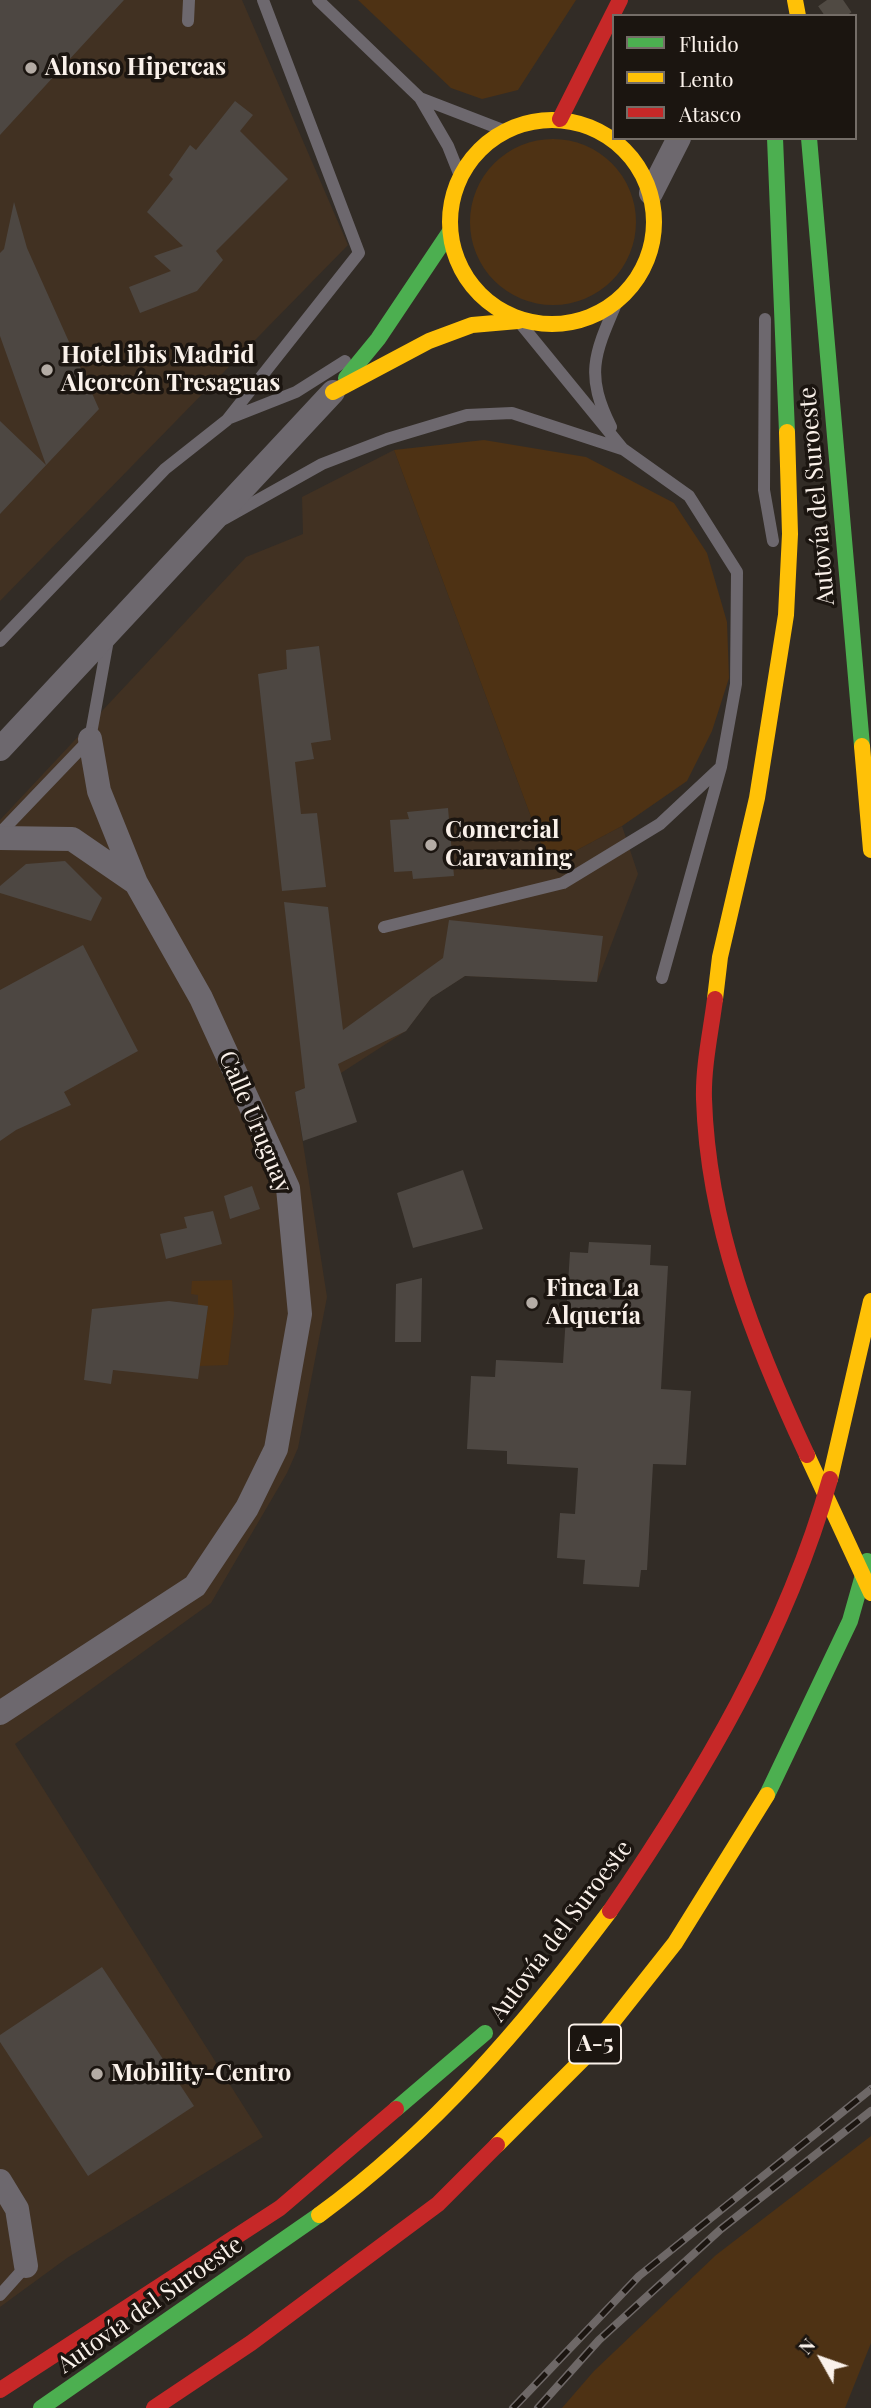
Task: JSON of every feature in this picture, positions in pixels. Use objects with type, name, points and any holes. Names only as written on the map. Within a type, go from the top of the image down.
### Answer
[{"type":"main road","points":[[560,119],[612,18]]},
{"type":"main road","points":[[333,392],[429,341],[472,325],[518,321],[552,326],[586,320],[616,303],[642,272],[654,234],[652,193],[632,157],[600,131],[560,119],[518,125],[503,130],[481,147],[460,176],[451,201],[449,233],[457,265],[476,293],[518,321]]},
{"type":"main road","points":[[775,140],[782,258],[790,534],[786,615],[757,798],[720,957],[704,1096],[709,1174],[725,1248],[774,1384],[871,1592]]},
{"type":"main road","name":"Autovía del Suroeste","points":[[809,140],[871,850]]},
{"type":"main road","points":[[333,392],[378,339],[449,233]]},
{"type":"main road","name":"Autovía del Suroeste","points":[[41,2408],[371,2175],[480,2072],[584,1946],[657,1841],[735,1707],[788,1597],[814,1526],[850,1405],[871,1301]]},
{"type":"main road","name":"A-5","points":[[154,2408],[251,2343],[438,2204],[584,2058],[675,1942],[760,1811],[850,1621],[871,1547]]},
{"type":"main road","points":[[0,2390],[280,2208],[584,1946]]},
{"type":"street","points":[[652,193],[678,140]]},
{"type":"street","points":[[0,749],[333,392]]},
{"type":"street","name":"Calle Uruguay","points":[[0,1713],[195,1587],[247,1508],[276,1448],[300,1314],[288,1188],[201,998],[136,883],[99,791],[90,739]]},
{"type":"street","name":"Calle Uruguay","points":[[0,835],[72,839],[136,883]]},
{"type":"street","points":[[0,2181],[17,2209],[26,2266]]},
{"type":"lane","points":[[188,20],[189,0]]},
{"type":"lane","points":[[0,641],[165,470],[227,420],[359,253],[263,0]]},
{"type":"lane","points":[[318,0],[420,98],[448,146],[460,176]]},
{"type":"lane","points":[[420,98],[503,130]]},
{"type":"lane","points":[[782,258],[765,317],[764,490],[786,615]]},
{"type":"lane","points":[[616,303],[596,352],[593,372],[597,399],[623,449]]},
{"type":"lane","points":[[518,321],[623,449],[689,496],[737,572],[736,684],[721,767],[662,978]]},
{"type":"lane","points":[[227,420],[296,392],[378,339]]},
{"type":"lane","points":[[205,530],[322,464],[387,439],[467,415],[512,413],[623,449]]},
{"type":"lane","points":[[0,835],[90,739],[109,634]]},
{"type":"lane","points":[[384,926],[563,883],[660,824],[721,767]]},
{"type":"lane","points":[[0,2295],[26,2266]]},
{"type":"shaded area","points":[[0,0],[242,0],[348,245],[0,601]]},
{"type":"shaded area","points":[[358,0],[576,0],[518,90],[482,99],[451,88]]},
{"type":"shaded area","points":[[553,139],[585,145],[612,163],[630,190],[636,222],[630,254],[612,281],[585,299],[553,305],[521,299],[494,281],[476,254],[470,222],[476,190],[494,163],[521,145]]},
{"type":"shaded area","points":[[484,440],[586,457],[674,503],[707,553],[727,622],[729,678],[712,731],[687,781],[622,826],[549,865],[394,450]]},
{"type":"shaded area","points":[[394,450],[549,865],[622,826],[638,874],[597,982],[465,976],[431,998],[406,1031],[341,1073],[295,1092],[327,1297],[298,1448],[287,1473],[211,1603],[15,1744],[263,2137],[67,2258],[0,2307],[0,820],[246,557],[303,534],[302,497]]},
{"type":"shaded area","points":[[232,1280],[234,1314],[228,1365],[199,1366],[208,1307],[198,1305],[198,1295],[191,1294],[192,1281]]},
{"type":"shaded area","points":[[871,2136],[871,2343],[845,2408],[562,2408],[594,2371],[716,2255]]},
{"type":"building","name":"Alonso Hipercas","points":[[0,0],[124,0],[0,135]]},
{"type":"building","points":[[235,101],[253,115],[240,131],[288,179],[216,251],[223,260],[197,291],[140,313],[129,287],[171,271],[154,256],[183,246],[147,212],[173,179],[169,175],[190,145],[196,150]]},
{"type":"building","name":"Hotel ibis Madrid Alcorcón Tresaguas","points":[[14,202],[27,248],[99,409],[0,514],[0,421],[46,465],[0,336],[0,253],[4,249]]},
{"type":"building","points":[[319,646],[331,740],[311,743],[314,759],[295,762],[301,814],[317,813],[326,887],[282,891],[258,674],[287,669],[286,650]]},
{"type":"building","name":"Comercial Caravaning","points":[[448,808],[454,876],[413,879],[412,871],[394,872],[390,820],[409,819],[407,812]]},
{"type":"building","points":[[65,861],[102,898],[91,921],[0,893],[0,886],[26,864]]},
{"type":"building","points":[[284,902],[328,907],[343,1030],[443,958],[449,920],[603,936],[597,982],[465,976],[431,998],[406,1031],[338,1064],[357,1122],[303,1141],[295,1092],[305,1088]]},
{"type":"building","points":[[83,945],[138,1051],[64,1092],[71,1105],[16,1130],[0,1141],[0,990]]},
{"type":"building","points":[[463,1170],[483,1229],[413,1248],[397,1193]]},
{"type":"building","points":[[252,1186],[260,1209],[230,1219],[224,1196]]},
{"type":"building","points":[[213,1211],[222,1244],[166,1259],[160,1234],[187,1228],[184,1217]]},
{"type":"building","points":[[589,1242],[651,1245],[650,1265],[668,1266],[661,1389],[691,1391],[686,1465],[653,1464],[647,1570],[641,1570],[639,1587],[583,1584],[585,1560],[557,1558],[560,1513],[575,1514],[578,1468],[507,1464],[507,1451],[467,1449],[471,1376],[495,1377],[496,1360],[563,1363],[570,1252],[588,1253]]},
{"type":"building","points":[[422,1278],[421,1342],[395,1342],[396,1284]]},
{"type":"building","points":[[169,1301],[208,1306],[198,1379],[113,1370],[111,1384],[84,1380],[92,1309]]},
{"type":"building","name":"Mobility-Centro","points":[[102,1967],[194,2106],[88,2176],[0,2042],[0,2035]]},
{"type":"tunnel","points":[[828,14],[848,0]]},
{"type":"railway","points":[[513,2408],[639,2276],[871,2089]]},
{"type":"railway","points":[[538,2408],[599,2340],[721,2229],[871,2111]]},
{"type":"traffic: fast","points":[[775,140],[787,432]]},
{"type":"traffic: fast","points":[[809,140],[862,746]]},
{"type":"traffic: fast","points":[[346,378],[378,339],[449,233]]},
{"type":"traffic: fast","points":[[767,1795],[850,1621],[867,1561]]},
{"type":"traffic: fast","points":[[396,2109],[485,2033]]},
{"type":"traffic: fast","points":[[41,2408],[319,2215]]},
{"type":"traffic: slow","points":[[795,0],[798,14]]},
{"type":"traffic: slow","points":[[612,140],[591,127],[552,120],[513,127],[495,137],[467,165],[457,183],[450,222],[457,261],[480,294],[513,317],[552,324],[572,322],[591,317],[609,307],[637,279],[647,261],[654,222]]},
{"type":"traffic: slow","points":[[612,140],[637,165],[647,183],[654,222]]},
{"type":"traffic: slow","points":[[333,392],[429,341],[472,325],[518,321]]},
{"type":"traffic: slow","points":[[715,999],[720,957],[757,798],[786,615],[790,534],[787,432]]},
{"type":"traffic: slow","points":[[862,746],[871,850]]},
{"type":"traffic: slow","points":[[830,1479],[871,1301]]},
{"type":"traffic: slow","points":[[807,1455],[871,1593]]},
{"type":"traffic: slow","points":[[497,2145],[584,2058],[675,1943],[767,1795]]},
{"type":"traffic: slow","points":[[319,2215],[401,2148],[476,2074],[545,1994],[610,1911]]},
{"type":"traffic: jam","points":[[613,14],[620,0]]},
{"type":"traffic: jam","points":[[560,119],[612,16]]},
{"type":"traffic: jam","points":[[715,999],[704,1087],[707,1146],[714,1192],[724,1238],[752,1326],[807,1455]]},
{"type":"traffic: jam","points":[[610,1911],[677,1809],[738,1704],[790,1594],[830,1479]]},
{"type":"traffic: jam","points":[[0,2390],[280,2208],[396,2109]]},
{"type":"traffic: jam","points":[[154,2408],[251,2343],[438,2204],[497,2145]]},
{"type":"place","name":"Alonso Hipercas","points":[[31,68]]},
{"type":"place","name":"Hotel ibis Madrid Alcorcón Tresaguas","points":[[47,370]]},
{"type":"place","name":"Comercial Caravaning","points":[[431,845]]},
{"type":"place","name":"Finca La Alquería","points":[[532,1303]]},
{"type":"place","name":"Mobility-Centro","points":[[97,2074]]}]
